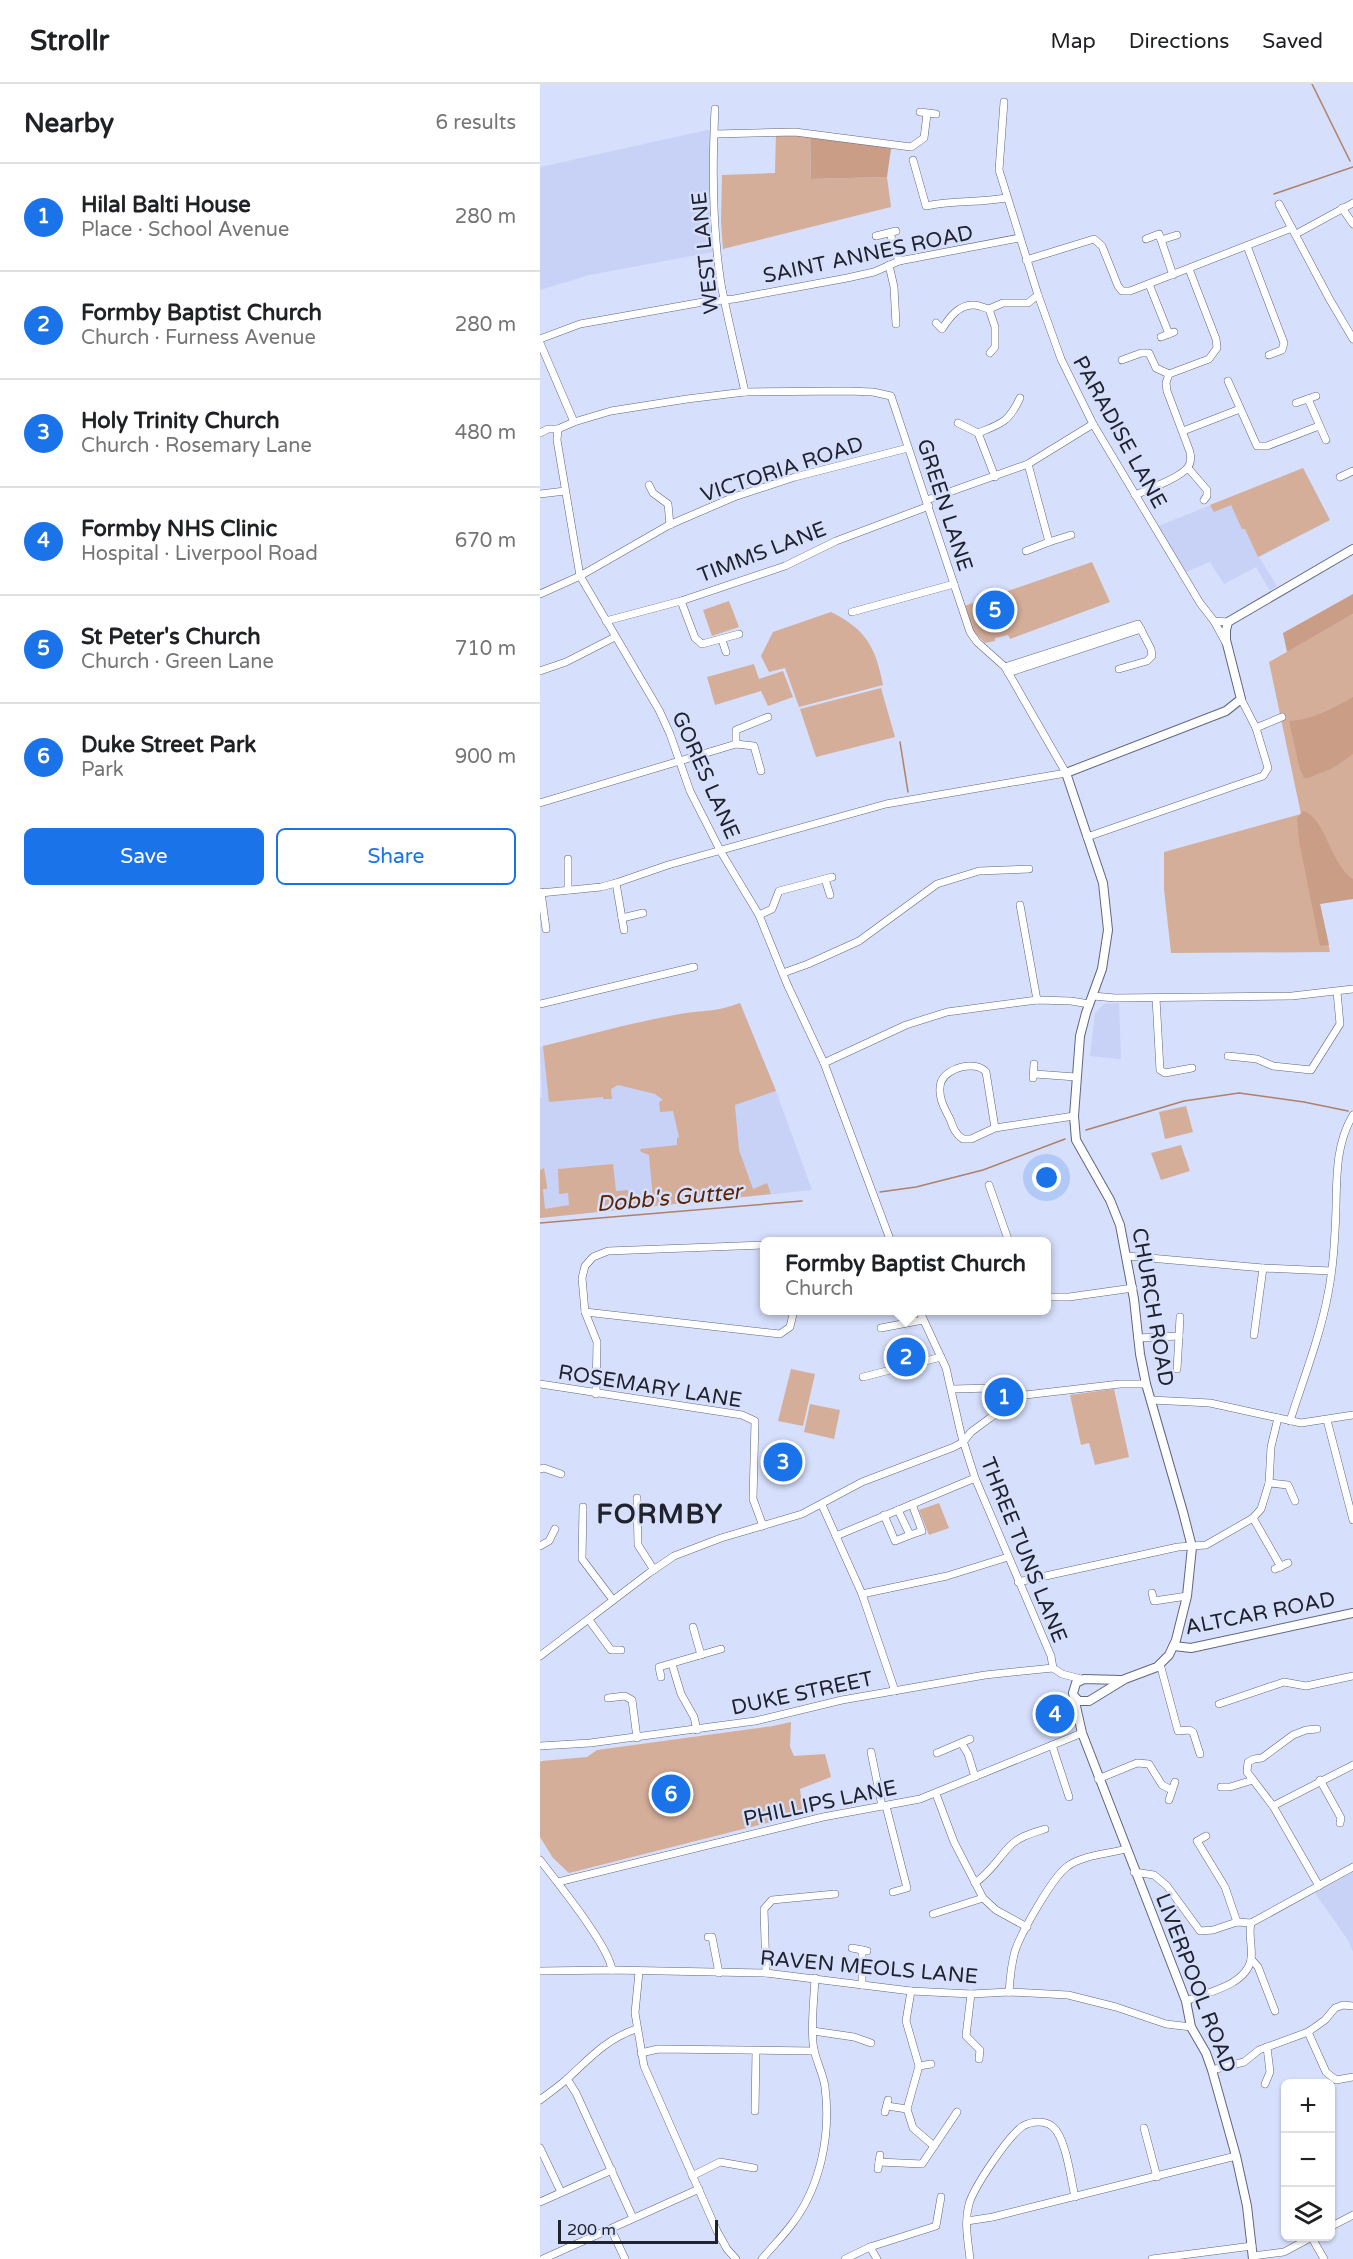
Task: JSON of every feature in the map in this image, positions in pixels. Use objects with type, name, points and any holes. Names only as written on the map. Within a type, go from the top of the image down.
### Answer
[{"type":"main road","points":[[1066,773],[1226,711],[1241,699],[1228,645],[1226,630],[1228,622],[1353,549]]},
{"type":"main road","name":"CHURCH ROAD","points":[[1066,773],[1103,883],[1108,923],[1106,956],[1082,1024],[1076,1077],[1074,1116],[1076,1140],[1113,1207],[1120,1225],[1133,1288],[1146,1384],[1191,1547],[1187,1596],[1174,1646]]},
{"type":"main road","name":"ALTCAR ROAD","points":[[1174,1646],[1191,1648],[1353,1613]]},
{"type":"main road","points":[[1125,1679],[1086,1680],[1074,1686],[1074,1694],[1082,1702],[1093,1699],[1125,1679],[1157,1667],[1174,1646]]},
{"type":"main road","points":[[1081,1730],[1084,1714],[1093,1699],[1096,1688],[1086,1680]]},
{"type":"main road","name":"LIVERPOOL ROAD","points":[[1074,1694],[1081,1730],[1098,1779],[1186,2001],[1191,2027],[1206,2053],[1212,2070],[1236,2156],[1247,2206],[1253,2258]]},
{"type":"street","name":"PARADISE LANE","points":[[1004,102],[999,170],[1026,260],[1061,359],[1093,424],[1200,603],[1228,645]]},
{"type":"street","name":"WEST LANE","points":[[716,109],[714,202],[717,250],[725,300],[745,392]]},
{"type":"street","points":[[715,134],[795,132],[911,147],[924,138],[924,113],[936,114]]},
{"type":"street","points":[[913,160],[926,206],[1006,198]]},
{"type":"street","points":[[1026,260],[1094,239],[1102,246],[1118,286],[1122,291],[1130,291],[1247,246],[1294,231],[1353,203]]},
{"type":"street","points":[[1279,204],[1353,339]]},
{"type":"street","points":[[1342,208],[1353,224]]},
{"type":"street","points":[[876,236],[893,232],[899,261]]},
{"type":"street","points":[[1146,238],[1159,234],[1173,275]]},
{"type":"street","points":[[1161,240],[1177,235]]},
{"type":"street","name":"SAINT ANNES ROAD","points":[[540,341],[580,324],[847,278],[874,272],[899,261],[1019,238]]},
{"type":"street","points":[[1247,246],[1284,343],[1282,350],[1269,355]]},
{"type":"street","points":[[889,265],[894,287],[896,324]]},
{"type":"street","points":[[1122,361],[1144,352],[1149,353],[1156,368],[1169,374],[1209,359],[1217,348],[1216,339],[1189,269]]},
{"type":"street","points":[[1149,284],[1172,333],[1161,337]]},
{"type":"street","points":[[936,323],[942,329],[949,318],[960,308],[973,304],[989,309],[1003,303],[1028,303],[1038,296]]},
{"type":"street","points":[[989,309],[995,327],[995,350]]},
{"type":"street","points":[[540,341],[574,422]]},
{"type":"street","points":[[1169,374],[1166,383],[1167,391],[1190,452],[1188,468],[1207,490],[1204,500]]},
{"type":"street","points":[[1228,381],[1254,444],[1260,448],[1319,426]]},
{"type":"street","name":"GREEN LANE","points":[[745,392],[848,391],[873,392],[891,396],[970,632],[977,642],[1007,670],[1066,773]]},
{"type":"street","points":[[540,433],[611,411],[745,392]]},
{"type":"street","points":[[1296,404],[1317,396]]},
{"type":"street","points":[[978,433],[1005,422],[1013,413],[1020,398]]},
{"type":"street","points":[[1308,399],[1326,440]]},
{"type":"street","points":[[1183,431],[1240,409]]},
{"type":"street","points":[[958,423],[978,433],[995,477]]},
{"type":"street","name":"TIMMS LANE","points":[[606,621],[681,601],[785,566],[836,541],[1028,464],[1093,424]]},
{"type":"street","name":"GORES LANE","points":[[558,429],[557,440],[580,576],[659,710],[690,791],[721,852],[759,915],[824,1063],[889,1237]]},
{"type":"street","name":"VICTORIA ROAD","points":[[540,594],[580,576],[670,525],[734,496],[795,477],[908,448]]},
{"type":"street","points":[[1028,464],[1049,542]]},
{"type":"street","points":[[1135,495],[1188,468]]},
{"type":"street","points":[[1340,477],[1352,474]]},
{"type":"street","points":[[648,485],[653,493],[668,504],[670,525]]},
{"type":"street","points":[[540,494],[565,490]]},
{"type":"street","points":[[1026,551],[1071,535]]},
{"type":"street","points":[[852,612],[954,584]]},
{"type":"street","points":[[681,601],[698,642],[707,644],[739,634]]},
{"type":"street","points":[[1214,621],[1228,622]]},
{"type":"street","points":[[1007,670],[1139,626],[1151,649],[1152,656],[1147,661],[1119,669]]},
{"type":"street","points":[[540,671],[566,662],[615,637]]},
{"type":"street","points":[[722,640],[726,652]]},
{"type":"street","points":[[1087,837],[1263,776],[1268,768],[1256,728],[1241,699]]},
{"type":"street","points":[[736,744],[736,730],[768,717]]},
{"type":"street","points":[[1256,728],[1282,717]]},
{"type":"street","points":[[540,803],[736,744],[754,746],[761,771]]},
{"type":"street","points":[[546,929],[541,892],[601,887],[668,865],[886,804],[1066,773]]},
{"type":"street","points":[[568,859],[568,890]]},
{"type":"street","points":[[783,973],[859,941],[937,884],[979,871],[1029,869]]},
{"type":"street","points":[[759,915],[771,909],[779,891],[828,878],[830,895]]},
{"type":"street","points":[[616,883],[624,930]]},
{"type":"street","points":[[1020,905],[1037,1000]]},
{"type":"street","points":[[622,918],[643,913]]},
{"type":"street","points":[[540,1004],[694,967]]},
{"type":"street","points":[[824,1063],[926,1018],[957,1010],[1037,1000],[1292,996],[1353,989]]},
{"type":"street","points":[[1228,1056],[1257,1059],[1273,1066],[1311,1070],[1340,1024],[1337,992]]},
{"type":"street","points":[[1156,998],[1160,1070],[1165,1073],[1192,1068]]},
{"type":"street","points":[[995,1128],[987,1072],[983,1068],[972,1065],[954,1070],[942,1080],[941,1100],[959,1137],[963,1139],[971,1139],[995,1128],[1074,1116]]},
{"type":"street","points":[[1034,1065],[1034,1076],[1076,1077]]},
{"type":"street","points":[[1290,1421],[1328,1296],[1340,1147],[1344,1131],[1353,1115]]},
{"type":"street","points":[[989,1185],[1007,1237]]},
{"type":"street","points":[[596,1394],[597,1342],[585,1312],[582,1278],[585,1266],[593,1257],[608,1251],[760,1245]]},
{"type":"street","points":[[1127,1256],[1263,1268],[1331,1271]]},
{"type":"street","points":[[1254,1335],[1263,1268]]},
{"type":"street","points":[[1051,1297],[1069,1297],[1133,1288]]},
{"type":"street","points":[[585,1312],[780,1334],[790,1327],[793,1315]]},
{"type":"street","name":"THREE TUNS LANE","points":[[922,1315],[941,1357],[952,1389],[963,1442],[975,1478],[1051,1656],[1053,1668],[1062,1674],[1086,1680]]},
{"type":"street","points":[[1177,1369],[1180,1317]]},
{"type":"street","points":[[881,1328],[924,1320]]},
{"type":"street","points":[[1138,1338],[1179,1336]]},
{"type":"street","points":[[863,1377],[941,1357]]},
{"type":"street","name":"ROSEMARY LANE","points":[[540,1384],[742,1415],[754,1420],[753,1499],[763,1526]]},
{"type":"street","points":[[952,1389],[993,1388],[1025,1395],[1120,1384],[1146,1384]]},
{"type":"street","points":[[540,1656],[674,1556],[822,1505],[862,1482],[963,1442],[971,1432],[1025,1395]]},
{"type":"street","points":[[1151,1400],[1210,1403],[1290,1421],[1311,1422],[1353,1415]]},
{"type":"street","points":[[1018,1582],[1178,1547],[1191,1547],[1212,1542],[1222,1534],[1253,1518],[1261,1509],[1269,1484],[1271,1447],[1278,1418]]},
{"type":"street","points":[[1327,1420],[1353,1520]]},
{"type":"street","points":[[540,1469],[561,1474]]},
{"type":"street","points":[[836,1536],[975,1478]]},
{"type":"street","points":[[1269,1484],[1288,1485],[1294,1501]]},
{"type":"street","points":[[638,1498],[638,1545],[654,1570]]},
{"type":"street","points":[[884,1515],[895,1541],[922,1531],[912,1504]]},
{"type":"street","points":[[822,1505],[862,1594],[895,1691]]},
{"type":"street","points":[[583,1507],[582,1559],[613,1600]]},
{"type":"street","points":[[898,1510],[910,1535]]},
{"type":"street","points":[[1253,1518],[1281,1566]]},
{"type":"street","points":[[540,1545],[549,1541],[555,1529]]},
{"type":"street","points":[[862,1594],[947,1576],[1008,1557]]},
{"type":"street","points":[[1152,1593],[1154,1601],[1187,1596]]},
{"type":"street","points":[[589,1620],[611,1650],[621,1650]]},
{"type":"street","points":[[693,1628],[701,1654]]},
{"type":"street","points":[[661,1677],[659,1667],[721,1649]]},
{"type":"street","points":[[672,1664],[681,1694],[694,1716],[697,1730]]},
{"type":"street","points":[[1160,1664],[1178,1731],[1193,1732],[1200,1754]]},
{"type":"street","name":"DUKE STREET","points":[[540,1746],[637,1738],[697,1730],[755,1721],[842,1700],[985,1675],[1053,1668]]},
{"type":"street","name":"THREE TUNS LANE","points":[[1062,1674],[1074,1694]]},
{"type":"street","points":[[1219,1704],[1230,1705],[1284,1682],[1306,1686],[1353,1677]]},
{"type":"street","points":[[608,1698],[625,1696],[632,1700],[637,1738]]},
{"type":"street","points":[[1311,1728],[1293,1735],[1262,1758],[1248,1762],[1247,1772],[1273,1806],[1319,1886]]},
{"type":"street","name":"PHILLIPS LANE","points":[[558,1882],[823,1817],[936,1794],[1052,1745],[1081,1730]]},
{"type":"street","points":[[937,1753],[970,1739]]},
{"type":"street","points":[[962,1744],[975,1776]]},
{"type":"street","points":[[1052,1745],[1069,1797]]},
{"type":"street","name":"DUKE STREET","points":[[540,1751],[558,1746]]},
{"type":"street","points":[[871,1752],[907,1888],[893,1892]]},
{"type":"street","points":[[1098,1779],[1137,1763],[1149,1764],[1162,1785],[1173,1786],[1169,1800]]},
{"type":"street","points":[[1273,1806],[1353,1765]]},
{"type":"street","points":[[1221,1787],[1230,1787],[1253,1780]]},
{"type":"street","points":[[1320,1780],[1343,1820]]},
{"type":"street","points":[[936,1794],[954,1842],[982,1898],[996,1910],[1027,1927]]},
{"type":"street","points":[[975,1882],[989,1873],[1016,1841],[1045,1829]]},
{"type":"street","points":[[1206,1836],[1197,1841],[1225,1887],[1237,1922]]},
{"type":"street","points":[[1009,1992],[1016,1948],[1055,1880],[1067,1866],[1081,1860],[1126,1849]]},
{"type":"street","points":[[540,1860],[558,1882],[609,1958],[612,1970]]},
{"type":"street","points":[[1134,1872],[1154,1875],[1167,1886],[1200,1931],[1213,1930],[1237,1922],[1251,1923],[1353,1867]]},
{"type":"street","points":[[766,1973],[764,1909],[772,1900],[835,1894]]},
{"type":"street","points":[[933,1914],[982,1898]]},
{"type":"street","points":[[1186,2001],[1234,1982],[1246,1972],[1251,1959],[1249,1931],[1251,1923]]},
{"type":"street","points":[[708,1937],[712,1937],[719,1973]]},
{"type":"street","points":[[852,1948],[864,1950],[862,1985]]},
{"type":"street","points":[[1251,1959],[1258,1967],[1275,2011]]},
{"type":"street","name":"RAVEN MEOLS LANE","points":[[540,1971],[766,1973],[911,1991],[1068,1995],[1116,2007],[1166,2024],[1191,2027]]},
{"type":"street","points":[[639,1972],[635,2013],[636,2030],[648,2077],[717,2231],[727,2249],[736,2259]]},
{"type":"street","points":[[762,2259],[793,2223],[804,2206],[821,2161],[827,2109],[824,2078],[814,2051],[815,1978]]},
{"type":"street","points":[[911,1991],[907,2010],[907,2029],[919,2066],[908,2098],[907,2109],[910,2123],[933,2146]]},
{"type":"street","points":[[971,1994],[966,2036],[982,2047],[979,2059]]},
{"type":"street","points":[[1212,2070],[1244,2062],[1259,2050],[1308,2032],[1325,2020],[1335,2008],[1343,2004],[1353,2006]]},
{"type":"street","points":[[540,2100],[608,2042],[636,2030]]},
{"type":"street","points":[[813,2031],[854,2037],[871,2043]]},
{"type":"street","points":[[1308,2032],[1326,2072],[1336,2080],[1353,2077]]},
{"type":"street","points":[[1265,2084],[1270,2072],[1267,2047]]},
{"type":"street","points":[[641,2054],[658,2049],[814,2051]]},
{"type":"street","points":[[756,2051],[756,2112]]},
{"type":"street","points":[[919,2066],[931,2064]]},
{"type":"street","points":[[567,2079],[576,2093],[633,2218]]},
{"type":"street","points":[[886,2106],[907,2109]]},
{"type":"street","points":[[879,2162],[922,2164],[958,2110]]},
{"type":"street","points":[[970,2259],[968,2207],[976,2187],[1014,2134],[1024,2125],[1045,2122],[1054,2128],[1059,2136],[1075,2197]]},
{"type":"street","points":[[1144,2128],[1156,2177]]},
{"type":"street","points":[[540,2148],[561,2192]]},
{"type":"street","points":[[967,2220],[993,2217],[1236,2156]]},
{"type":"street","points":[[692,2176],[720,2162],[754,2168]]},
{"type":"street","points":[[540,2202],[612,2170]]},
{"type":"street","points":[[543,2259],[699,2189]]},
{"type":"street","points":[[845,2259],[870,2247],[936,2226],[941,2197]]},
{"type":"street","points":[[1335,2225],[1353,2215]]},
{"type":"street","points":[[612,2229],[625,2259]]},
{"type":"street","points":[[1253,2258],[1284,2252],[1305,2241]]},
{"type":"street","points":[[1315,2241],[1324,2259]]},
{"type":"street","points":[[1152,2259],[1252,2246]]},
{"type":"street","points":[[870,2247],[877,2259]]},
{"type":"shaded area","points":[[712,129],[710,194],[713,252],[589,275],[540,290],[540,167]]},
{"type":"shaded area","points":[[776,132],[810,134],[811,179],[887,177],[891,207],[723,249],[722,175],[775,173]]},
{"type":"shaded area","points":[[810,134],[887,145],[891,149],[887,177],[811,179]]},
{"type":"shaded area","points":[[1303,468],[1330,520],[1259,557],[1277,586],[1270,591],[1256,567],[1224,584],[1210,562],[1184,573],[1156,527]]},
{"type":"shaded area","points":[[1303,468],[1330,520],[1258,557],[1231,505],[1214,512],[1210,505]]},
{"type":"shaded area","points":[[1092,562],[1110,602],[1010,639],[1008,635],[985,643],[974,632],[964,606]]},
{"type":"shaded area","points":[[1353,594],[1353,614],[1287,652],[1283,633]]},
{"type":"shaded area","points":[[729,601],[739,627],[712,636],[703,610]]},
{"type":"shaded area","points":[[831,612],[853,625],[868,641],[877,660],[883,685],[799,707],[785,668],[769,672],[761,656],[773,632]]},
{"type":"shaded area","points":[[1353,614],[1353,883],[1319,899],[1330,952],[1171,953],[1164,889],[1164,852],[1301,814],[1269,662]]},
{"type":"shaded area","points":[[754,664],[759,679],[783,671],[793,697],[768,706],[761,691],[715,705],[707,677]]},
{"type":"shaded area","points":[[881,688],[895,737],[816,757],[800,709]]},
{"type":"shaded area","points":[[1353,697],[1353,754],[1333,768],[1304,778],[1300,770],[1289,721],[1315,716]]},
{"type":"shaded area","points":[[1303,811],[1317,822],[1339,864],[1353,879],[1353,899],[1320,904],[1329,945],[1320,946],[1299,841],[1297,818]]},
{"type":"shaded area","points":[[740,1003],[776,1091],[812,1190],[540,1218],[540,1098],[542,1097],[540,1047],[682,1014],[725,1009]]},
{"type":"shaded area","points":[[740,1003],[776,1091],[735,1105],[739,1150],[753,1189],[767,1183],[771,1194],[540,1218],[540,1170],[544,1168],[547,1186],[547,1189],[543,1189],[545,1209],[569,1205],[568,1193],[559,1194],[558,1169],[613,1164],[616,1191],[628,1190],[629,1202],[653,1200],[649,1155],[641,1152],[640,1149],[677,1145],[679,1137],[673,1111],[660,1112],[659,1102],[663,1100],[655,1094],[618,1085],[611,1089],[612,1099],[603,1099],[603,1097],[549,1102],[543,1046],[646,1021]]},
{"type":"shaded area","points":[[1119,1003],[1121,1059],[1090,1056],[1095,1013],[1104,1004]]},
{"type":"shaded area","points":[[1186,1106],[1193,1132],[1165,1139],[1159,1112]]},
{"type":"shaded area","points":[[1181,1145],[1190,1171],[1161,1180],[1151,1153]]},
{"type":"shaded area","points":[[791,1369],[815,1374],[803,1426],[778,1421]]},
{"type":"shaded area","points":[[1114,1389],[1129,1457],[1095,1465],[1089,1443],[1081,1445],[1070,1395]]},
{"type":"shaded area","points":[[810,1404],[840,1410],[834,1439],[804,1432]]},
{"type":"shaded area","points":[[939,1503],[949,1528],[929,1535],[919,1510]]},
{"type":"shaded area","points":[[791,1722],[790,1747],[794,1756],[825,1754],[831,1777],[800,1789],[803,1814],[569,1873],[553,1858],[540,1837],[540,1762],[542,1761],[587,1757],[597,1750]]},
{"type":"shaded area","points":[[1353,1872],[1353,1952],[1348,1940],[1315,1893]]},
{"type":"waterway","points":[[1312,84],[1350,161]]},
{"type":"waterway","points":[[1274,194],[1353,167]]},
{"type":"waterway","points":[[900,742],[908,792]]},
{"type":"waterway","name":"Dobb's Gutter","points":[[1086,1130],[1184,1101],[1239,1093],[1348,1111]]},
{"type":"waterway","name":"Dobb's Gutter","points":[[880,1192],[916,1187],[983,1170],[1065,1139]]},
{"type":"waterway","name":"Dobb's Gutter","points":[[540,1223],[802,1201]]},
{"type":"place","name":"St Peter's Church","points":[[995,610]]},
{"type":"place","name":"Formby Baptist Church","points":[[906,1357]]},
{"type":"place","name":"Hilal Balti House","points":[[1004,1397]]},
{"type":"place","name":"Holy Trinity Church","points":[[783,1462]]},
{"type":"place","name":"Formby NHS Clinic","points":[[1055,1714]]},
{"type":"place","name":"Duke Street Park","points":[[671,1794]]},
{"type":"district","name":"FORMBY","points":[[660,1514]]}]
